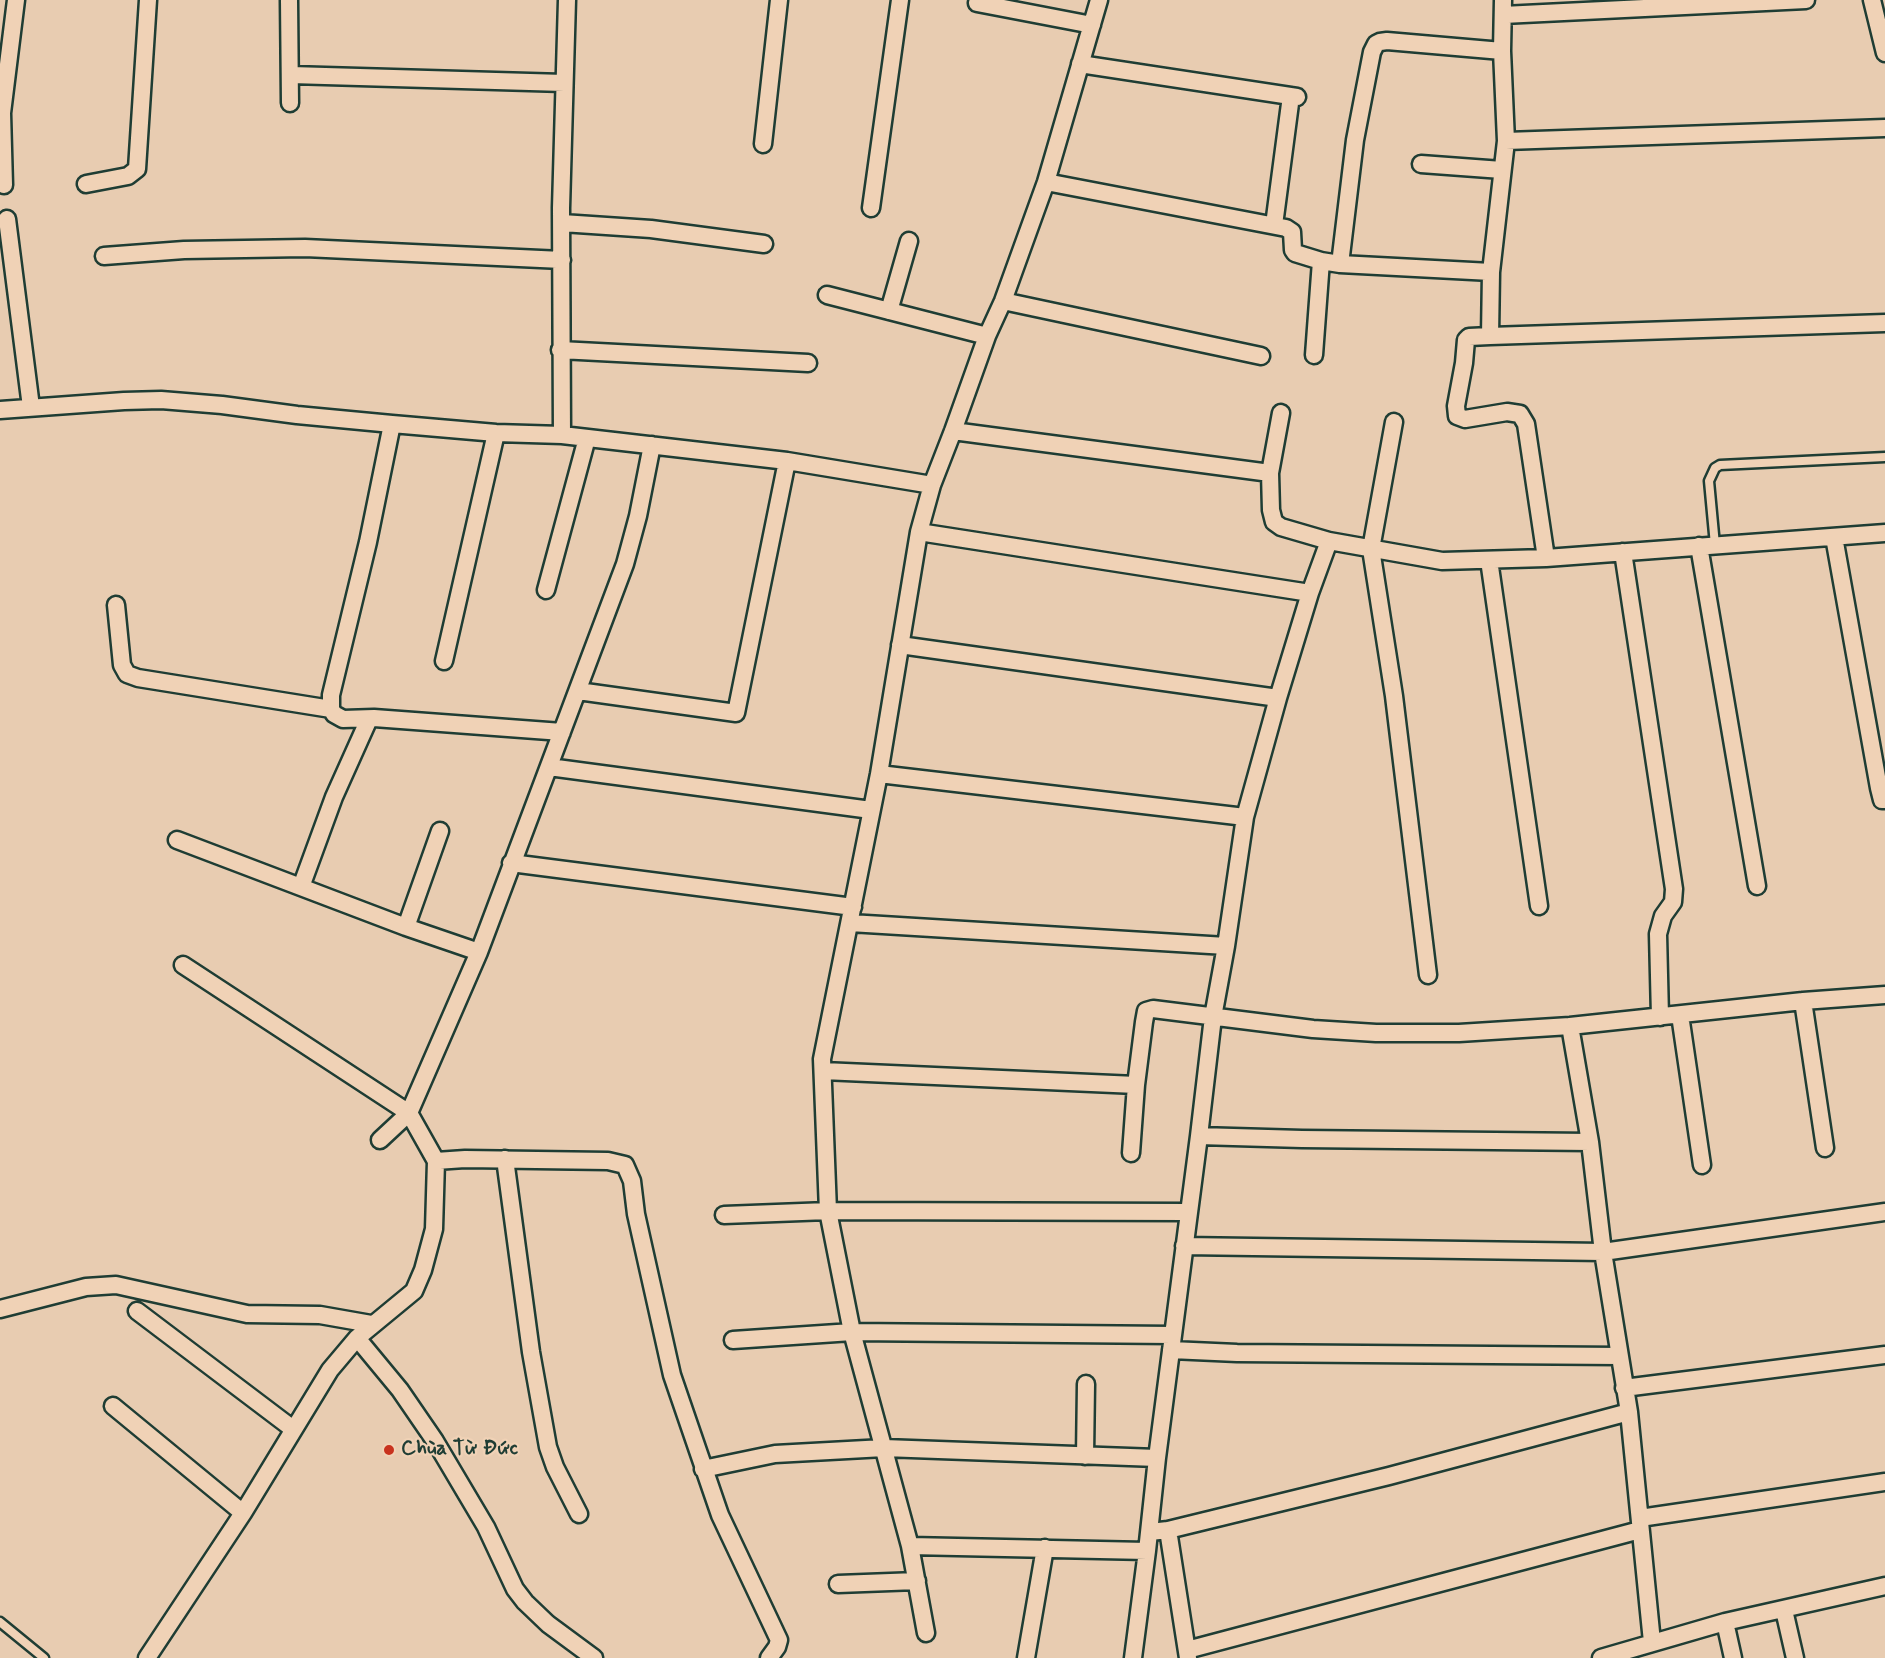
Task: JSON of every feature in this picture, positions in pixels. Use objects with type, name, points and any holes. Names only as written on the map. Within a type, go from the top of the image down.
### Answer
[{"type":"street","points":[[4,185],[2,113],[16,0]]},
{"type":"street","points":[[86,184],[128,176],[137,169],[148,0]]},
{"type":"street","points":[[289,0],[290,103]]},
{"type":"street","points":[[562,435],[561,208],[567,0]]},
{"type":"street","points":[[763,144],[779,0]]},
{"type":"street","points":[[871,208],[900,0]]},
{"type":"street","points":[[926,1633],[910,1546],[852,1332],[828,1210],[822,1059],[879,774],[918,532],[932,485],[1046,182],[1099,0]]},
{"type":"street","points":[[1490,336],[1491,272],[1506,141],[1502,51],[1503,8],[1806,0]]},
{"type":"street","points":[[1872,0],[1885,52]]},
{"type":"street","points":[[977,3],[1092,25]]},
{"type":"street","points":[[1340,264],[1355,140],[1371,52],[1376,45],[1387,41],[1502,51]]},
{"type":"street","points":[[1080,64],[1294,96],[1274,225]]},
{"type":"street","points":[[291,75],[564,83]]},
{"type":"street","points":[[1506,141],[1885,128]]},
{"type":"street","points":[[1421,164],[1502,170]]},
{"type":"street","points":[[1046,182],[1290,229],[1295,253],[1321,261],[1491,272]]},
{"type":"street","points":[[7,219],[31,407]]},
{"type":"street","points":[[562,223],[651,229],[764,244]]},
{"type":"street","points":[[890,311],[909,241]]},
{"type":"street","points":[[105,256],[184,250],[305,248],[562,260]]},
{"type":"street","points":[[1314,355],[1321,261]]},
{"type":"street","points":[[827,296],[987,336]]},
{"type":"street","points":[[1003,301],[1261,356]]},
{"type":"street","points":[[1546,558],[1526,424],[1520,414],[1507,412],[1465,419],[1457,416],[1456,406],[1466,340],[1469,337],[1885,323]]},
{"type":"street","points":[[560,350],[808,363]]},
{"type":"street","points":[[0,410],[160,400],[392,424],[496,433],[562,435],[787,461],[932,485]]},
{"type":"street","points":[[1281,412],[1270,473],[1270,510],[1274,522],[1281,527],[1329,541],[1442,561],[1546,558],[1885,533]]},
{"type":"street","points":[[1394,422],[1371,549],[1394,696],[1428,975]]},
{"type":"street","points":[[392,424],[368,542],[332,695],[331,709],[334,714],[343,719],[386,719],[562,732]]},
{"type":"street","points":[[953,431],[1270,473]]},
{"type":"street","points":[[444,661],[496,433]]},
{"type":"street","points":[[546,590],[587,438]]},
{"type":"street","points":[[380,1140],[409,1113],[479,952],[625,564],[638,516],[652,445]]},
{"type":"street","points":[[578,691],[736,713],[787,461]]},
{"type":"street","points":[[918,532],[1310,593]]},
{"type":"street","points":[[1834,537],[1879,788],[1882,800],[1885,800]]},
{"type":"street","points":[[1133,1658],[1213,1017],[1245,817],[1278,698],[1310,593],[1329,541]]},
{"type":"street","points":[[1707,545],[1757,886]]},
{"type":"street","points":[[1623,552],[1674,889],[1673,902],[1663,916],[1658,934],[1660,1017]]},
{"type":"street","points":[[1489,560],[1539,906]]},
{"type":"street","points":[[116,605],[122,665],[127,674],[138,678],[331,709]]},
{"type":"street","points":[[900,645],[1278,698]]},
{"type":"street","points":[[302,887],[334,797],[369,719]]},
{"type":"street","points":[[549,766],[871,810]]},
{"type":"street","points":[[879,774],[1245,817]]},
{"type":"street","points":[[406,927],[440,831]]},
{"type":"street","points":[[177,840],[406,927],[479,952]]},
{"type":"street","points":[[511,864],[852,915],[1226,946]]},
{"type":"street","points":[[149,1657],[243,1513],[330,1370],[371,1324],[414,1291],[423,1270],[434,1228],[436,1161],[409,1113],[183,965]]},
{"type":"street","points":[[1131,1153],[1136,1084],[1146,1011],[1153,1009],[1313,1029],[1376,1033],[1459,1033],[1570,1026],[1803,1001],[1885,995]]},
{"type":"street","points":[[1803,1001],[1825,1148]]},
{"type":"street","points":[[1680,1015],[1702,1165]]},
{"type":"street","points":[[1570,1026],[1590,1142],[1603,1252],[1629,1412],[1652,1642]]},
{"type":"street","points":[[823,1071],[1136,1084]]},
{"type":"street","points":[[1199,1136],[1590,1142]]},
{"type":"street","points":[[436,1161],[465,1159],[608,1161],[625,1165],[632,1181],[636,1214],[672,1375],[720,1515],[779,1640],[769,1658]]},
{"type":"street","points":[[505,1159],[531,1352],[548,1447],[555,1467],[579,1514]]},
{"type":"street","points":[[724,1215],[828,1210],[1188,1212]]},
{"type":"street","points":[[1184,1246],[1603,1252],[1885,1212]]},
{"type":"street","points":[[0,1309],[86,1287],[116,1285],[247,1314],[320,1315],[371,1324]]},
{"type":"street","points":[[137,1311],[293,1430]]},
{"type":"street","points":[[733,1340],[852,1332],[1172,1342],[1237,1353],[1619,1356]]},
{"type":"street","points":[[357,1338],[400,1390],[435,1441],[486,1527],[514,1589],[548,1624],[594,1658]]},
{"type":"street","points":[[1624,1388],[1885,1355]]},
{"type":"street","points":[[1085,1456],[1086,1384]]},
{"type":"street","points":[[113,1406],[243,1513]]},
{"type":"street","points":[[1150,1532],[1168,1530],[1389,1476],[1629,1412]]},
{"type":"street","points":[[703,1469],[775,1454],[884,1448],[1157,1458]]},
{"type":"street","points":[[1168,1530],[1188,1654],[1640,1524],[1885,1482]]},
{"type":"street","points":[[910,1546],[1147,1551]]},
{"type":"street","points":[[1026,1658],[1045,1548]]},
{"type":"street","points":[[838,1584],[917,1581]]},
{"type":"street","points":[[1601,1658],[1625,1654],[1652,1642],[1725,1622],[1885,1586]]},
{"type":"street","points":[[1784,1610],[1795,1658]]},
{"type":"street","points":[[1725,1622],[1733,1658]]},
{"type":"lane","points":[[1707,545],[1709,481],[1715,468],[1720,465],[1885,457]]},
{"type":"lane","points":[[0,1622],[44,1658]]},
{"type":"place","name":"Chùa Từ Đức","points":[[389,1450]]}]
